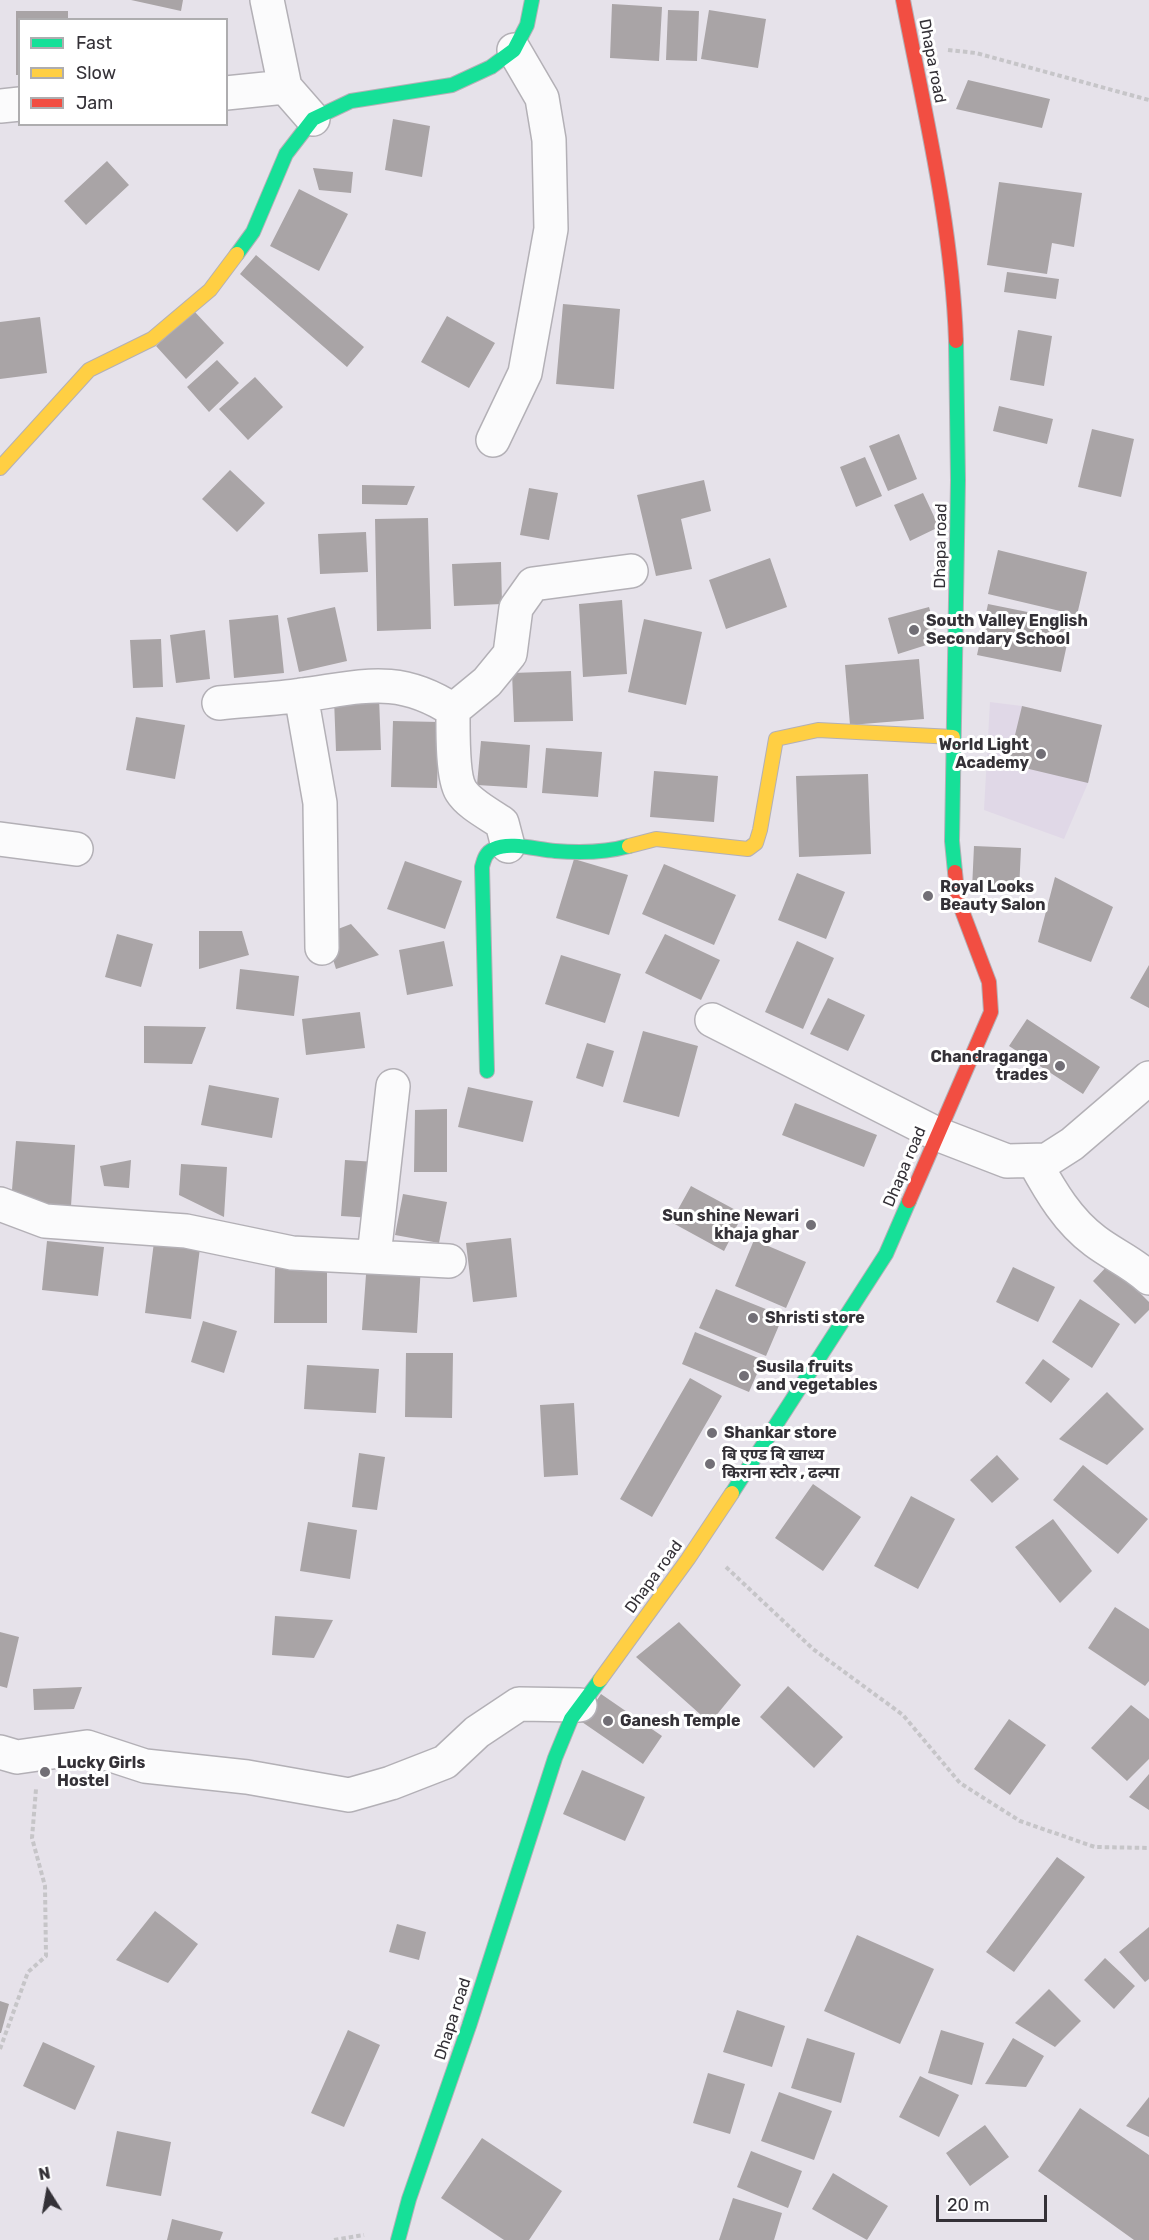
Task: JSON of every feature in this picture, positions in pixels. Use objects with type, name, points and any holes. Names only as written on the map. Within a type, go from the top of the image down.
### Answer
[{"type":"street","points":[[267,0],[285,87],[313,119]]},
{"type":"street","points":[[0,468],[89,370],[152,339],[210,290],[253,232],[286,154],[313,119],[351,101],[452,85],[491,67],[514,50],[527,25],[532,0]]},
{"type":"street","name":"Dhapa road","points":[[398,2240],[409,2199],[469,2026],[555,1758],[571,1719],[699,1542],[812,1374],[886,1254],[991,1012],[989,982],[958,900],[952,841],[960,452],[951,262],[941,191],[903,0]]},
{"type":"street","points":[[493,440],[525,373],[551,229],[549,140],[542,98],[514,50]]},
{"type":"street","points":[[228,93],[285,87]]},
{"type":"street","points":[[0,106],[18,104]]},
{"type":"street","points":[[508,846],[502,823],[480,809],[460,790],[452,740],[453,710],[487,682],[510,654],[516,608],[533,584],[631,571]]},
{"type":"street","points":[[219,703],[301,695],[373,684],[411,689],[434,698],[453,710]]},
{"type":"street","points":[[301,695],[320,803],[322,948]]},
{"type":"street","points":[[487,1071],[482,867],[485,856],[495,848],[508,846],[556,851],[608,852],[656,839],[748,849],[756,843],[760,830],[776,739],[818,730],[953,737]]},
{"type":"street","points":[[0,839],[76,849]]},
{"type":"street","points":[[712,1020],[937,1134],[1007,1161],[1035,1163],[1047,1160],[1072,1144],[1149,1078]]},
{"type":"street","points":[[375,1256],[393,1086]]},
{"type":"street","points":[[1035,1163],[1054,1196],[1076,1224],[1094,1240],[1149,1278]]},
{"type":"street","points":[[0,1204],[45,1221],[186,1231],[292,1253],[449,1261]]},
{"type":"street","points":[[0,1752],[17,1757],[87,1747],[145,1766],[247,1777],[350,1795],[392,1783],[445,1762],[477,1732],[519,1704],[580,1705]]},
{"type":"path","points":[[911,45],[976,53],[1149,100]]},
{"type":"path","points":[[699,1542],[813,1648],[903,1715],[960,1783],[1020,1821],[1095,1846],[1149,1848]]},
{"type":"path","points":[[0,2049],[28,1972],[46,1956],[45,1886],[32,1838],[32,1808],[42,1752]]},
{"type":"shaded area","name":"World Light Academy","points":[[990,702],[1022,706],[1102,725],[1088,783],[1064,839],[984,810]]},
{"type":"building","points":[[131,0],[183,0],[181,11]]},
{"type":"building","points":[[612,4],[662,7],[659,61],[610,58]]},
{"type":"building","points":[[668,10],[699,11],[697,61],[666,60]]},
{"type":"building","points":[[709,10],[766,19],[758,68],[701,59]]},
{"type":"building","points":[[16,11],[68,11],[68,18],[18,18],[18,75],[16,75]]},
{"type":"building","points":[[968,80],[1050,99],[1042,128],[956,109]]},
{"type":"building","points":[[393,119],[430,126],[422,177],[385,170]]},
{"type":"building","points":[[107,161],[129,185],[86,225],[64,201]]},
{"type":"building","points":[[313,168],[353,172],[351,193],[319,190]]},
{"type":"building","points":[[999,182],[1082,193],[1074,247],[1052,243],[1047,274],[987,265]]},
{"type":"building","points":[[299,189],[348,214],[319,271],[270,246]]},
{"type":"building","points":[[256,255],[364,347],[347,367],[240,274]]},
{"type":"building","points":[[1007,272],[1059,279],[1056,299],[1004,292]]},
{"type":"building","points":[[563,304],[620,309],[614,389],[556,384]]},
{"type":"building","points":[[194,311],[224,343],[186,379],[156,346]]},
{"type":"building","points":[[447,316],[495,343],[469,388],[421,362]]},
{"type":"building","points":[[40,317],[47,373],[0,379],[0,322]]},
{"type":"building","points":[[1018,330],[1052,336],[1044,386],[1010,380]]},
{"type":"building","points":[[217,360],[239,383],[209,412],[187,387]]},
{"type":"building","points":[[255,377],[283,407],[248,440],[219,409]]},
{"type":"building","points":[[999,406],[1053,419],[1047,444],[993,431]]},
{"type":"building","points":[[1092,429],[1134,439],[1121,497],[1078,487]]},
{"type":"building","points":[[899,434],[917,479],[888,491],[869,446]]},
{"type":"building","points":[[865,457],[882,496],[856,507],[840,467]]},
{"type":"building","points":[[230,470],[265,503],[237,532],[202,499]]},
{"type":"building","points":[[704,480],[711,511],[681,519],[692,569],[656,576],[637,495]]},
{"type":"building","points":[[362,485],[415,486],[407,505],[362,504]]},
{"type":"building","points":[[529,488],[558,493],[549,540],[520,535]]},
{"type":"building","points":[[923,493],[939,527],[910,541],[894,505]]},
{"type":"building","points":[[428,518],[431,629],[377,631],[375,519]]},
{"type":"building","points":[[366,532],[368,572],[320,574],[318,534]]},
{"type":"building","points":[[998,550],[1087,572],[1077,615],[988,594]]},
{"type":"building","points":[[770,558],[787,607],[726,629],[709,580]]},
{"type":"building","points":[[501,562],[502,604],[454,606],[452,564]]},
{"type":"building","points":[[622,600],[627,674],[583,677],[579,604]]},
{"type":"building","points":[[988,604],[1072,621],[1061,672],[977,655]]},
{"type":"building","points":[[335,607],[347,661],[299,672],[287,618]]},
{"type":"building","name":"South Valley English Secondary School","points":[[929,607],[939,641],[898,654],[888,618]]},
{"type":"building","points":[[278,615],[284,673],[234,678],[229,620]]},
{"type":"building","points":[[644,619],[702,632],[686,705],[628,692]]},
{"type":"building","points":[[205,630],[210,679],[176,683],[170,635]]},
{"type":"building","points":[[161,639],[163,687],[133,688],[130,640]]},
{"type":"building","points":[[919,659],[924,719],[850,725],[845,665]]},
{"type":"building","points":[[571,671],[573,721],[514,722],[512,673]]},
{"type":"building","points":[[379,697],[381,750],[336,751],[334,699]]},
{"type":"building","points":[[1022,706],[1102,725],[1088,783],[1008,764]]},
{"type":"building","points":[[136,717],[185,725],[175,779],[126,770]]},
{"type":"building","points":[[393,721],[439,722],[437,788],[391,787]]},
{"type":"building","points":[[481,741],[530,745],[527,788],[477,785]]},
{"type":"building","points":[[546,748],[602,752],[598,797],[542,793]]},
{"type":"building","points":[[654,771],[718,776],[714,822],[650,817]]},
{"type":"building","points":[[868,774],[871,854],[799,857],[796,776]]},
{"type":"building","points":[[974,846],[1021,848],[1019,891],[972,889]]},
{"type":"building","points":[[574,859],[628,875],[609,935],[556,918]]},
{"type":"building","points":[[405,861],[462,881],[445,929],[387,909]]},
{"type":"building","points":[[664,864],[736,895],[714,945],[642,914]]},
{"type":"building","points":[[797,873],[845,892],[826,939],[778,920]]},
{"type":"building","points":[[1055,877],[1113,907],[1091,962],[1038,942]]},
{"type":"building","points":[[351,924],[379,955],[336,969],[325,934]]},
{"type":"building","points":[[199,931],[242,931],[249,955],[199,969]]},
{"type":"building","points":[[117,934],[153,944],[141,987],[105,977]]},
{"type":"building","points":[[665,934],[720,960],[701,1000],[645,973]]},
{"type":"building","points":[[444,941],[453,986],[407,995],[399,950]]},
{"type":"building","points":[[797,941],[834,958],[803,1029],[765,1012]]},
{"type":"building","points":[[561,955],[621,974],[605,1023],[545,1004]]},
{"type":"building","points":[[1149,965],[1149,1008],[1130,998]]},
{"type":"building","points":[[240,969],[299,976],[294,1016],[236,1009]]},
{"type":"building","points":[[828,998],[865,1015],[848,1051],[810,1034]]},
{"type":"building","points":[[360,1012],[365,1048],[306,1055],[302,1019]]},
{"type":"building","points":[[1027,1019],[1100,1067],[1083,1094],[1009,1046]]},
{"type":"building","points":[[144,1026],[206,1027],[192,1064],[144,1063]]},
{"type":"building","points":[[643,1031],[698,1046],[679,1117],[623,1102]]},
{"type":"building","points":[[587,1043],[614,1051],[603,1087],[576,1078]]},
{"type":"building","points":[[209,1085],[279,1098],[272,1138],[201,1125]]},
{"type":"building","points":[[468,1087],[533,1101],[523,1142],[458,1127]]},
{"type":"building","points":[[795,1103],[877,1135],[864,1167],[782,1135]]},
{"type":"building","points":[[447,1109],[447,1172],[414,1172],[415,1110]]},
{"type":"building","points":[[16,1141],[75,1145],[71,1206],[11,1202]]},
{"type":"building","points":[[131,1160],[129,1188],[104,1186],[100,1166]]},
{"type":"building","points":[[345,1160],[376,1162],[372,1218],[341,1216]]},
{"type":"building","points":[[181,1164],[227,1167],[224,1217],[179,1195]]},
{"type":"building","points":[[691,1186],[743,1214],[724,1251],[671,1222]]},
{"type":"building","points":[[403,1194],[447,1202],[439,1243],[395,1235]]},
{"type":"building","points":[[511,1238],[517,1297],[473,1302],[466,1243]]},
{"type":"building","points":[[754,1240],[806,1262],[786,1308],[735,1286]]},
{"type":"building","points":[[47,1241],[104,1247],[98,1296],[42,1290]]},
{"type":"building","points":[[154,1242],[200,1248],[191,1319],[145,1313]]},
{"type":"building","points":[[367,1261],[421,1265],[417,1333],[362,1330]]},
{"type":"building","points":[[1110,1263],[1149,1302],[1149,1310],[1135,1324],[1093,1281]]},
{"type":"building","points":[[1013,1267],[1055,1287],[1038,1322],[996,1302]]},
{"type":"building","points":[[275,1268],[327,1268],[327,1323],[274,1323]]},
{"type":"building","points":[[716,1289],[783,1316],[766,1356],[699,1328]]},
{"type":"building","points":[[1080,1299],[1120,1324],[1092,1368],[1052,1342]]},
{"type":"building","points":[[203,1321],[237,1331],[224,1373],[191,1362]]},
{"type":"building","points":[[695,1332],[763,1360],[749,1392],[682,1364]]},
{"type":"building","points":[[406,1353],[453,1353],[452,1418],[405,1417]]},
{"type":"building","points":[[1043,1359],[1070,1379],[1051,1403],[1025,1383]]},
{"type":"building","points":[[307,1365],[379,1369],[376,1413],[304,1409]]},
{"type":"building","points":[[690,1378],[722,1396],[652,1517],[620,1499]]},
{"type":"building","points":[[1107,1392],[1144,1429],[1107,1465],[1059,1439]]},
{"type":"building","points":[[574,1403],[578,1475],[544,1477],[540,1405]]},
{"type":"building","points":[[359,1453],[385,1457],[377,1510],[352,1507]]},
{"type":"building","points":[[997,1455],[1019,1479],[992,1503],[970,1480]]},
{"type":"building","points":[[1083,1465],[1148,1519],[1118,1554],[1053,1500]]},
{"type":"building","points":[[813,1484],[861,1517],[823,1571],[775,1538]]},
{"type":"building","points":[[911,1496],[955,1519],[918,1589],[874,1566]]},
{"type":"building","points":[[1053,1519],[1092,1571],[1060,1603],[1015,1547]]},
{"type":"building","points":[[308,1522],[357,1530],[350,1579],[300,1571]]},
{"type":"building","points":[[1115,1607],[1149,1629],[1149,1681],[1145,1686],[1088,1648]]},
{"type":"building","points":[[275,1616],[333,1620],[314,1658],[272,1655]]},
{"type":"building","points":[[679,1622],[741,1685],[710,1723],[636,1657]]},
{"type":"building","points":[[0,1632],[19,1637],[7,1688],[0,1686]]},
{"type":"building","points":[[788,1686],[843,1737],[814,1768],[760,1717]]},
{"type":"building","points":[[82,1687],[74,1709],[34,1710],[33,1689]]},
{"type":"building","points":[[601,1694],[662,1736],[643,1764],[582,1722]]},
{"type":"building","points":[[1131,1705],[1149,1719],[1149,1759],[1127,1781],[1091,1748]]},
{"type":"building","points":[[1009,1719],[1046,1745],[1010,1795],[974,1769]]},
{"type":"building","points":[[582,1770],[645,1797],[625,1841],[563,1814]]},
{"type":"building","points":[[1149,1774],[1149,1810],[1129,1797]]},
{"type":"building","points":[[1057,1857],[1085,1877],[1014,1972],[986,1952]]},
{"type":"building","points":[[155,1911],[198,1944],[168,1983],[116,1960]]},
{"type":"building","points":[[397,1924],[426,1932],[419,1960],[389,1952]]},
{"type":"building","points":[[1149,1927],[1149,1979],[1145,1982],[1119,1952]]},
{"type":"building","points":[[857,1935],[934,1969],[900,2044],[824,2011]]},
{"type":"building","points":[[1105,1958],[1135,1986],[1114,2009],[1084,1980]]},
{"type":"building","points":[[1049,1989],[1081,2021],[1055,2047],[1015,2023]]},
{"type":"building","points":[[0,2001],[9,2004],[1,2033],[0,2033]]},
{"type":"building","points":[[737,2010],[785,2026],[772,2067],[723,2052]]},
{"type":"building","points":[[348,2030],[380,2045],[344,2127],[311,2113]]},
{"type":"building","points":[[941,2030],[984,2043],[972,2085],[928,2073]]},
{"type":"building","points":[[807,2038],[855,2053],[841,2103],[791,2088]]},
{"type":"building","points":[[1013,2038],[1044,2056],[1026,2087],[985,2084]]},
{"type":"building","points":[[43,2042],[95,2066],[75,2110],[23,2086]]},
{"type":"building","points":[[708,2073],[745,2084],[730,2134],[693,2123]]},
{"type":"building","points":[[920,2076],[959,2095],[939,2137],[899,2117]]},
{"type":"building","points":[[779,2092],[832,2111],[814,2160],[761,2141]]},
{"type":"building","points":[[1149,2097],[1149,2137],[1126,2126]]},
{"type":"building","points":[[1080,2108],[1149,2155],[1149,2240],[1134,2240],[1038,2171]]},
{"type":"building","points":[[985,2125],[1009,2157],[970,2186],[946,2153]]},
{"type":"building","points":[[117,2131],[171,2142],[161,2196],[106,2186]]},
{"type":"building","points":[[482,2138],[562,2191],[529,2240],[504,2240],[441,2198]]},
{"type":"building","points":[[751,2151],[802,2171],[788,2208],[737,2187]]},
{"type":"building","points":[[833,2173],[888,2206],[867,2240],[812,2209]]},
{"type":"building","points":[[733,2198],[782,2213],[774,2240],[719,2240]]},
{"type":"building","points":[[172,2219],[223,2232],[220,2240],[167,2240]]},
{"type":"traffic: fast","points":[[237,254],[253,232],[286,154],[313,119],[351,101],[452,85],[491,67],[514,50],[527,25],[532,0]]},
{"type":"traffic: fast","points":[[955,872],[952,841],[958,480],[956,341]]},
{"type":"traffic: fast","points":[[487,1071],[482,867],[486,856],[494,849],[508,846],[583,852],[629,846]]},
{"type":"traffic: fast","points":[[732,1493],[886,1254],[909,1201]]},
{"type":"traffic: fast","points":[[398,2240],[409,2199],[469,2026],[555,1758],[571,1719],[600,1680]]},
{"type":"traffic: slow","points":[[0,468],[89,370],[152,339],[210,290],[237,254]]},
{"type":"traffic: slow","points":[[629,846],[656,839],[748,849],[756,843],[760,830],[776,739],[818,730],[953,737]]},
{"type":"traffic: slow","points":[[600,1680],[688,1559],[732,1493]]},
{"type":"traffic: jam","points":[[903,0],[943,212],[956,341]]},
{"type":"traffic: jam","points":[[909,1201],[991,1012],[989,982],[958,900],[955,872]]},
{"type":"place","name":"South Valley English Secondary School","points":[[914,630]]},
{"type":"place","name":"World Light Academy","points":[[1041,754]]},
{"type":"place","name":"Royal Looks Beauty Salon","points":[[928,896]]},
{"type":"place","name":"Chandraganga trades","points":[[1060,1066]]},
{"type":"place","name":"Sun shine Newari khaja ghar","points":[[811,1225]]},
{"type":"place","name":"Shristi store","points":[[753,1318]]},
{"type":"place","name":"Susila fruits and vegetables","points":[[744,1376]]},
{"type":"place","name":"Shankar store","points":[[712,1433]]},
{"type":"place","name":"बि एण्ड बि खाध्य किराना स्टोर , ढल्पा","points":[[710,1464]]},
{"type":"place","name":"Ganesh Temple","points":[[608,1721]]},
{"type":"place","name":"Lucky Girls Hostel","points":[[45,1772]]}]
